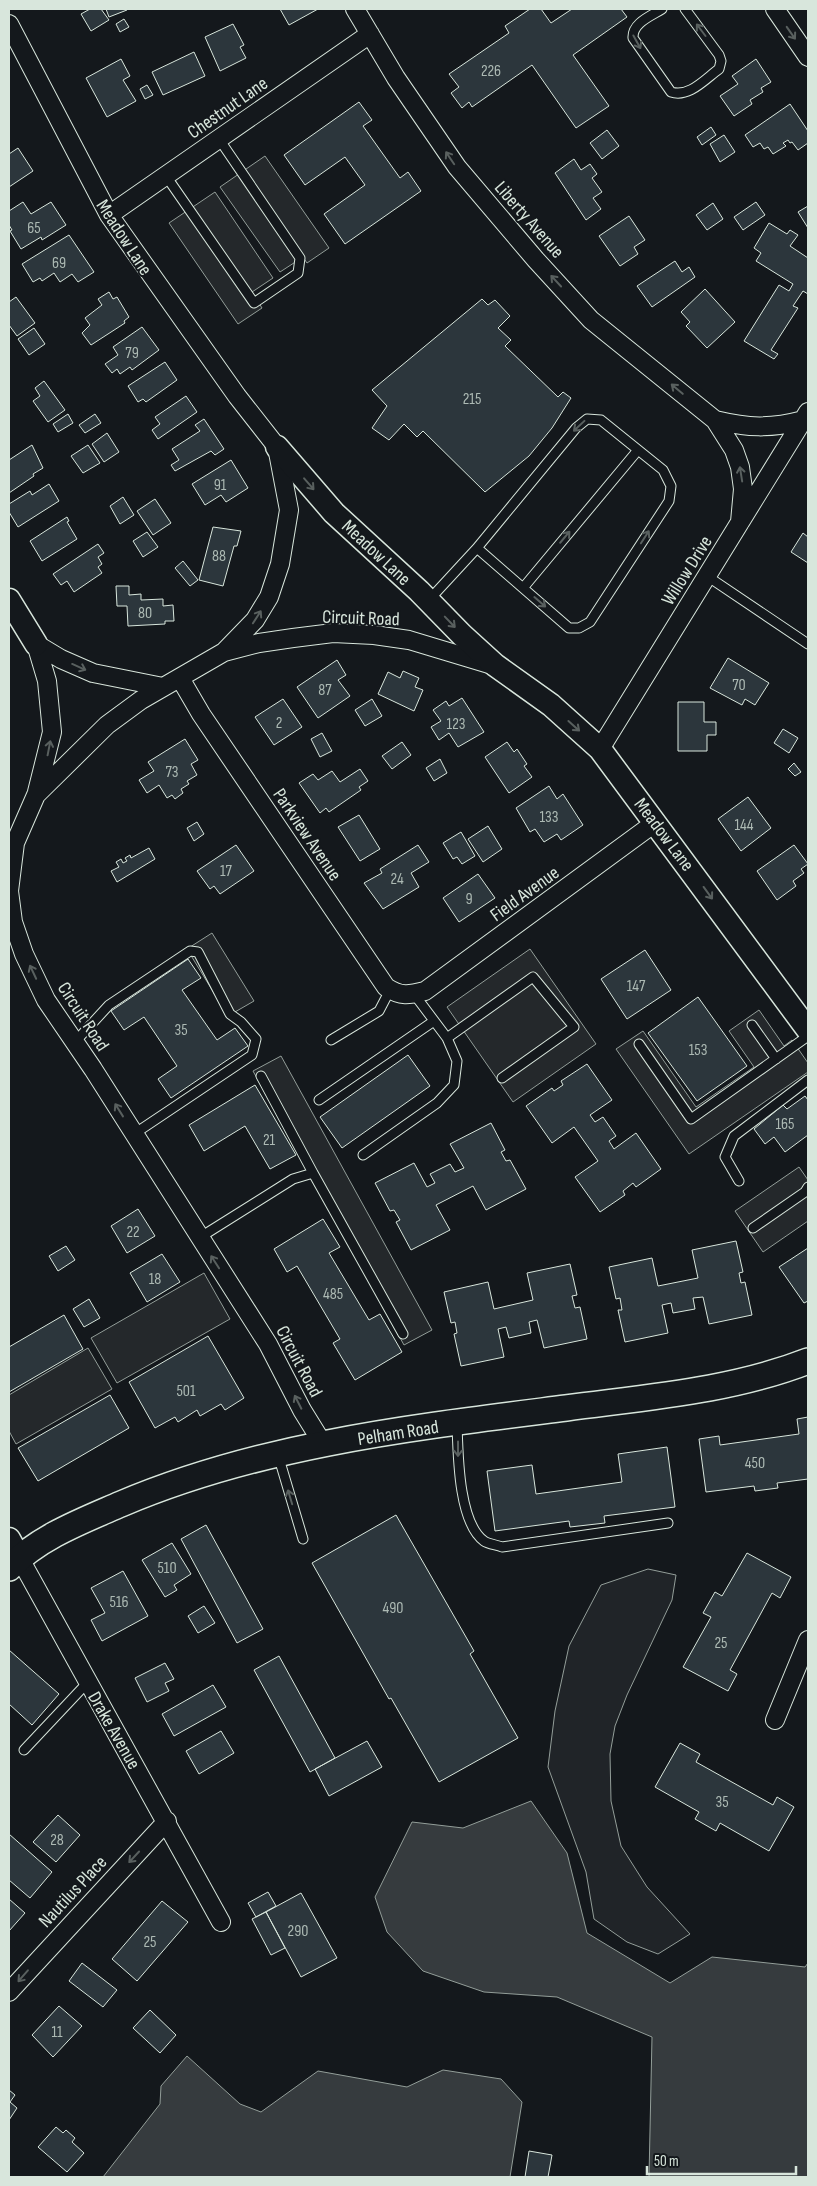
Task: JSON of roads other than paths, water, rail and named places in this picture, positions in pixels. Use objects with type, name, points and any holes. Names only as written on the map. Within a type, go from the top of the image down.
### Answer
[{"type":"main road","name":"Pelham Road","points":[[12,1554],[152,1491],[215,1470],[278,1454],[323,1444],[457,1423],[751,1381],[808,1361]]},
{"type":"street","name":"Liberty Avenue","points":[[355,9],[396,78],[457,168],[536,260],[591,320],[715,420],[734,450],[740,467],[743,489],[740,522]]},
{"type":"street","points":[[775,9],[808,57]]},
{"type":"street","name":"Meadow Lane","points":[[9,24],[109,215],[225,381],[277,447],[334,513],[495,665],[551,705],[600,749],[656,822],[808,1030]]},
{"type":"street","name":"Chestnut Lane","points":[[109,215],[370,34]]},
{"type":"street","name":"Liberty Avenue","points":[[715,420],[760,428],[777,427],[806,416]]},
{"type":"street","name":"Willow Drive","points":[[600,749],[806,416]]},
{"type":"street","name":"Circuit Road","points":[[277,447],[289,510],[280,564],[269,596],[255,620],[224,652],[163,687],[107,724],[36,795],[15,843],[9,891],[13,922],[24,954],[46,1000],[75,1042],[268,1344],[302,1410],[323,1444]]},
{"type":"street","points":[[9,600],[36,644],[47,681],[52,732],[36,795]]},
{"type":"street","name":"Circuit Road","points":[[224,652],[259,643],[334,633],[374,635],[408,640],[495,665]]},
{"type":"street","points":[[36,644],[61,659],[93,673],[163,687]]},
{"type":"street","name":"Parkview Avenue","points":[[180,678],[218,739],[390,990]]},
{"type":"street","name":"Field Avenue","points":[[414,994],[425,990],[656,822]]},
{"type":"street","points":[[390,990],[397,994],[408,996],[414,994]]},
{"type":"street","name":"Drake Avenue","points":[[12,1554],[167,1821],[221,1922]]},
{"type":"street","points":[[775,1720],[808,1640]]},
{"type":"street","name":"Nautilus Place","points":[[9,1992],[167,1821]]},
{"type":"lane","points":[[662,9],[636,26],[633,32],[634,38],[671,92],[679,94],[687,93],[719,69],[721,61],[719,55],[685,9]]},
{"type":"lane","points":[[166,176],[254,304],[298,273],[300,258],[219,139]]},
{"type":"lane","points":[[428,600],[477,548],[576,428],[587,419],[601,420],[663,470],[671,486],[669,501],[590,622],[580,628],[569,628],[477,548]]},
{"type":"lane","points":[[523,588],[638,450]]},
{"type":"lane","points":[[707,576],[808,644]]},
{"type":"lane","points":[[75,1042],[109,1005],[190,951],[198,952],[230,1014],[252,1033],[256,1040],[252,1055],[134,1134]]},
{"type":"lane","points":[[447,1038],[533,977],[574,1027],[502,1078]]},
{"type":"lane","points":[[331,1040],[379,1011],[390,990]]},
{"type":"lane","points":[[363,1155],[437,1103],[454,1085],[458,1061],[447,1038],[414,994]]},
{"type":"lane","points":[[319,1100],[434,1021]]},
{"type":"lane","points":[[752,1025],[776,1059]]},
{"type":"lane","points":[[639,1044],[691,1118],[808,1036]]},
{"type":"lane","points":[[261,1076],[403,1334]]},
{"type":"lane","points":[[739,1181],[725,1157],[734,1136],[808,1080]]},
{"type":"lane","points":[[200,1238],[293,1179],[313,1173]]},
{"type":"lane","points":[[753,1228],[805,1192],[808,1187]]},
{"type":"lane","points":[[457,1423],[458,1474],[469,1520],[484,1541],[502,1547],[668,1523]]},
{"type":"lane","points":[[278,1454],[303,1539]]},
{"type":"lane","points":[[24,1750],[88,1682]]}]
